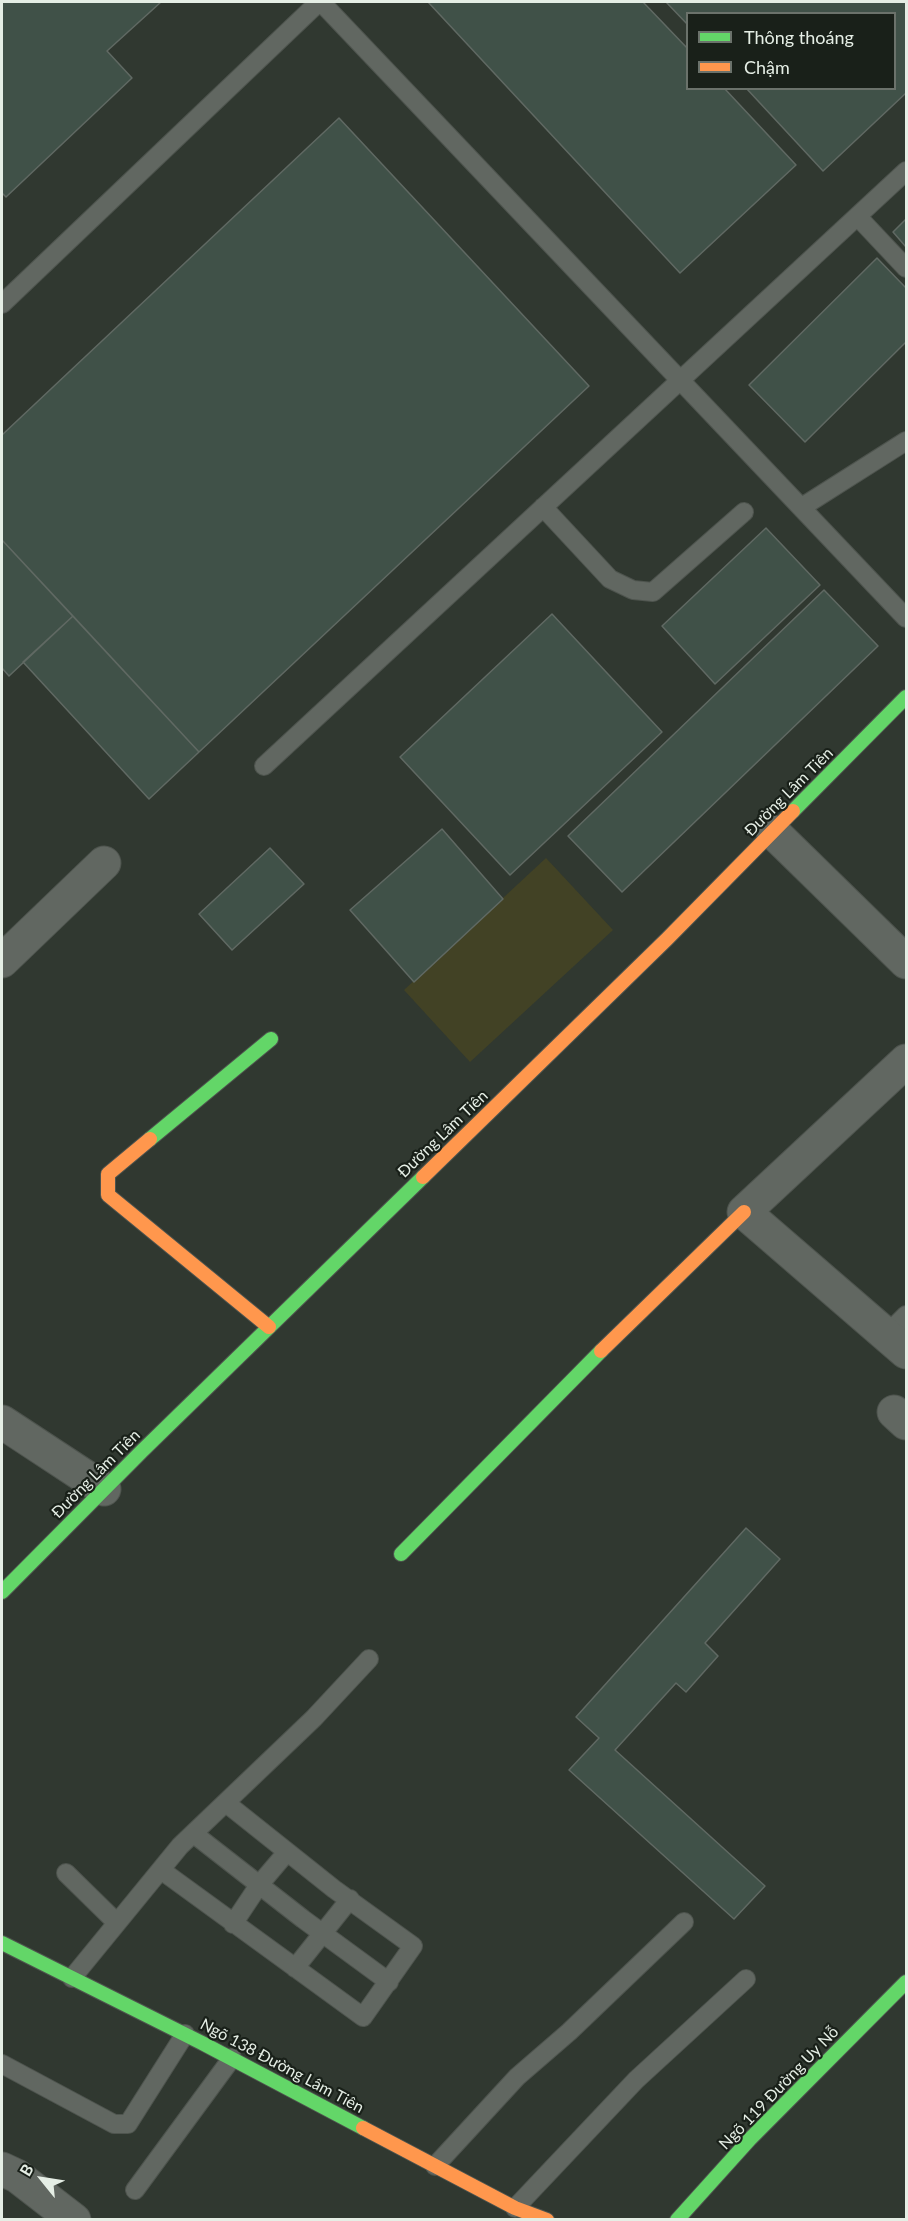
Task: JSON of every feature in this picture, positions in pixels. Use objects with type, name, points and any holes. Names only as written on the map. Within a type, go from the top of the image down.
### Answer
[{"type":"street","name":"Đường Lâm Tiên","points":[[2,1592],[104,1489],[674,932],[906,697]]},
{"type":"street","points":[[773,832],[906,962]]},
{"type":"street","points":[[2,961],[104,863]]},
{"type":"street","points":[[269,1327],[108,1195],[108,1174],[271,1039]]},
{"type":"street","points":[[401,1554],[605,1347],[744,1212],[906,1061]]},
{"type":"street","points":[[744,1212],[900,1334]]},
{"type":"street","points":[[2,1422],[104,1489]]},
{"type":"street","name":"Ngõ 138 Đường Lâm Tiên","points":[[2,1943],[185,2034],[515,2208],[547,2220]]},
{"type":"street","name":"Ngõ 119 Đường Uy Nỗ","points":[[677,2220],[750,2139],[906,1982]]},
{"type":"street","points":[[2,2169],[17,2176],[74,2220]]},
{"type":"lane","points":[[2,304],[320,2],[906,618]]},
{"type":"lane","points":[[264,766],[906,171]]},
{"type":"lane","points":[[858,217],[906,268]]},
{"type":"lane","points":[[802,507],[906,441]]},
{"type":"lane","points":[[543,507],[610,579],[633,590],[653,592],[744,512]]},
{"type":"lane","points":[[72,1978],[161,1870],[194,1834],[314,1718],[369,1659]]},
{"type":"lane","points":[[161,1870],[363,2017],[413,1946],[334,1889],[226,1803]]},
{"type":"lane","points":[[194,1834],[389,1982]]},
{"type":"lane","points":[[233,1924],[259,1885],[287,1852]]},
{"type":"lane","points":[[66,1873],[117,1923]]},
{"type":"lane","points":[[295,1968],[350,1899]]},
{"type":"lane","points":[[435,2166],[517,2077],[604,1999],[684,1922]]},
{"type":"lane","points":[[515,2208],[636,2080],[746,1979]]},
{"type":"lane","points":[[2,2064],[114,2124],[128,2124],[185,2034]]},
{"type":"lane","points":[[135,2190],[231,2058]]},
{"type":"shaded area","points":[[546,858],[613,930],[470,1062],[404,990]]},
{"type":"building","points":[[2,2],[161,2],[107,51],[132,78],[6,197],[2,193]]},
{"type":"building","points":[[428,2],[643,2],[686,47],[686,90],[726,90],[796,165],[680,273]]},
{"type":"building","points":[[666,2],[906,2],[906,93],[823,171],[748,90],[896,90],[896,12],[686,12],[686,23]]},
{"type":"building","points":[[339,118],[589,386],[199,752],[2,540],[2,435]]},
{"type":"building","points":[[906,219],[906,247],[893,232]]},
{"type":"building","points":[[877,258],[906,288],[906,342],[805,442],[749,385]]},
{"type":"building","points":[[766,528],[820,585],[715,684],[662,626]]},
{"type":"building","points":[[2,540],[73,616],[9,676],[2,668]]},
{"type":"building","points":[[824,590],[878,646],[622,892],[568,836]]},
{"type":"building","points":[[552,614],[662,732],[510,875],[400,757]]},
{"type":"building","points":[[73,616],[199,752],[149,799],[23,662]]},
{"type":"building","points":[[442,829],[503,899],[414,982],[350,910]]},
{"type":"building","points":[[270,848],[304,884],[232,950],[199,914]]},
{"type":"building","points":[[746,1528],[780,1559],[705,1643],[718,1656],[686,1692],[676,1683],[615,1750],[765,1886],[734,1919],[569,1770],[599,1738],[576,1717]]},
{"type":"traffic: fast","points":[[793,811],[906,697]]},
{"type":"traffic: fast","points":[[150,1139],[271,1039]]},
{"type":"traffic: fast","points":[[2,1592],[142,1451],[423,1177]]},
{"type":"traffic: fast","points":[[401,1554],[601,1351]]},
{"type":"traffic: fast","points":[[2,1943],[202,2043],[363,2128]]},
{"type":"traffic: fast","points":[[677,2220],[750,2139],[906,1982]]},
{"type":"traffic: slow","points":[[423,1177],[667,939],[793,811]]},
{"type":"traffic: slow","points":[[150,1139],[108,1174],[108,1195],[269,1327]]},
{"type":"traffic: slow","points":[[601,1351],[744,1212]]},
{"type":"traffic: slow","points":[[363,2128],[515,2208],[547,2220]]}]
